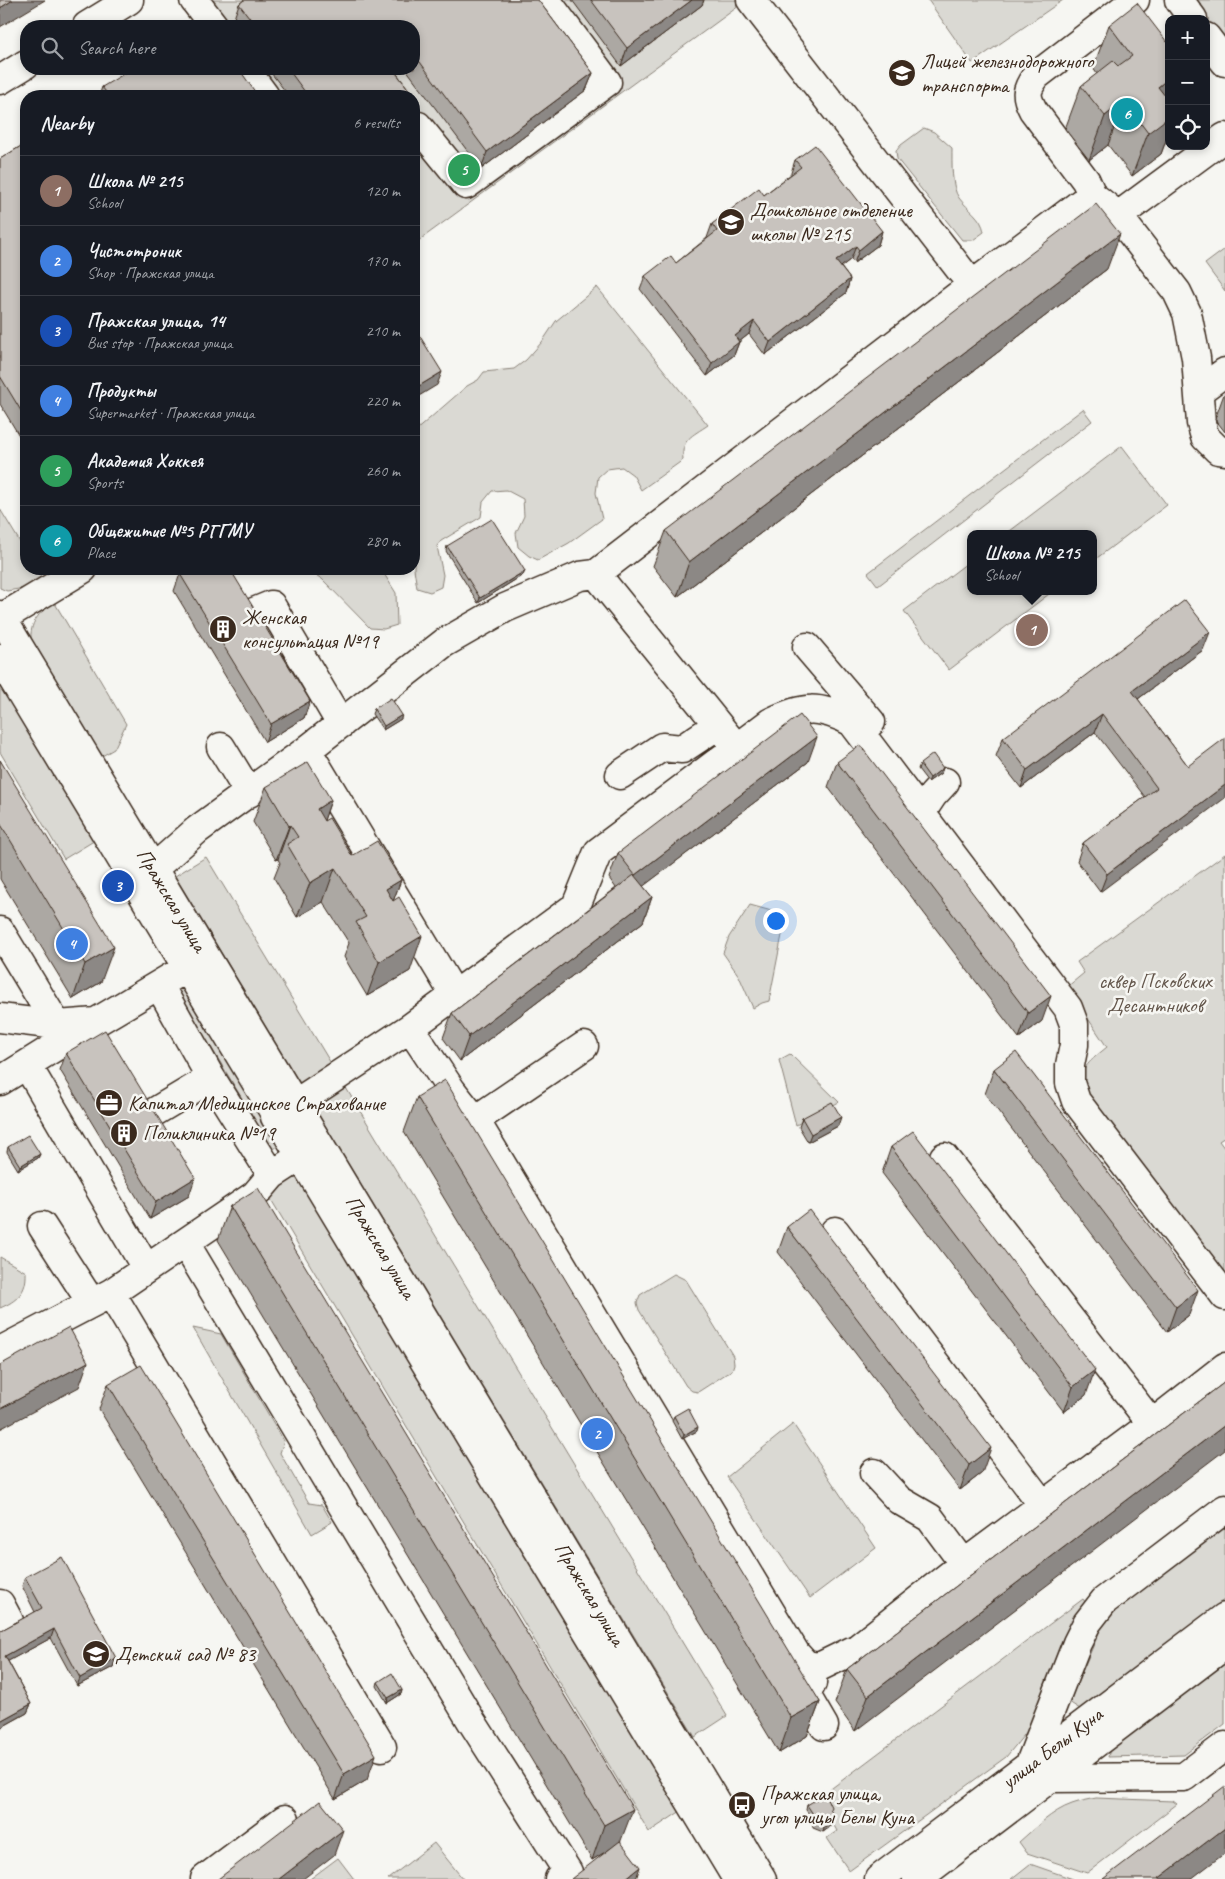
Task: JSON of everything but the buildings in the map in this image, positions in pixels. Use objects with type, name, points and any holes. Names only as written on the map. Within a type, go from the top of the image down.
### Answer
[{"type":"street","points":[[97,20],[129,0]]},
{"type":"street","points":[[194,0],[209,20]]},
{"type":"street","points":[[420,128],[466,184],[607,82],[546,0]]},
{"type":"street","points":[[751,0],[972,285]]},
{"type":"street","points":[[1135,0],[1036,76],[1028,87],[1028,100],[1033,110],[1086,181],[1092,195],[1118,216],[1163,272],[1180,299],[1187,313],[1194,348],[1200,391],[1199,409],[1205,437],[1218,450],[1225,452]]},
{"type":"street","points":[[1179,0],[1190,15]]},
{"type":"street","points":[[1210,42],[1225,62]]},
{"type":"street","points":[[0,80],[20,68]]},
{"type":"street","points":[[249,75],[261,90]]},
{"type":"street","points":[[1118,216],[1225,137]]},
{"type":"street","points":[[143,874],[197,830],[307,750],[444,643],[467,628],[505,608],[580,576],[596,574],[1092,195]]},
{"type":"street","points":[[1200,391],[1225,372]]},
{"type":"street","points":[[596,574],[736,747]]},
{"type":"street","points":[[1,618],[73,575]]},
{"type":"street","points":[[254,612],[271,605],[341,724]]},
{"type":"street","name":"Пражская улица","points":[[1,618],[143,874],[285,1111],[762,1879]]},
{"type":"street","points":[[807,647],[871,722],[860,732]]},
{"type":"street","name":"Пражская улица","points":[[0,658],[143,874]]},
{"type":"street","points":[[285,1111],[410,1028],[576,906],[598,852],[770,722],[793,711],[833,678]]},
{"type":"street","points":[[793,711],[812,709],[833,712],[852,722],[1068,1008],[1074,1024],[1070,1083],[1076,1101],[1225,1296]]},
{"type":"street","points":[[620,776],[662,748],[682,748],[718,725]]},
{"type":"street","points":[[221,748],[248,793]]},
{"type":"street","points":[[307,750],[340,830],[455,996]]},
{"type":"street","points":[[922,813],[933,795],[945,782]]},
{"type":"street","points":[[0,931],[57,1025]]},
{"type":"street","points":[[0,1081],[196,962]]},
{"type":"street","points":[[159,985],[212,1078],[272,1175]]},
{"type":"street","points":[[0,1018],[57,1025],[96,1022]]},
{"type":"street","points":[[410,1028],[452,1091],[475,1120],[796,1654],[806,1665],[819,1666],[858,1648],[964,1564],[1152,1424],[1225,1367]]},
{"type":"street","points":[[475,1120],[584,1046]]},
{"type":"street","points":[[27,1065],[146,1268]]},
{"type":"street","points":[[151,1114],[212,1078]]},
{"type":"street","points":[[0,1351],[101,1297],[185,1243],[255,1195],[272,1175],[309,1150]]},
{"type":"street","name":"Пражская улица","points":[[309,1150],[737,1879]]},
{"type":"street","points":[[944,1158],[1152,1424]]},
{"type":"street","points":[[42,1226],[101,1297],[366,1702],[382,1747]]},
{"type":"street","points":[[834,1231],[1044,1505]]},
{"type":"street","points":[[185,1243],[462,1706],[568,1872],[559,1879]]},
{"type":"street","points":[[874,1473],[895,1506],[930,1518],[964,1564]]},
{"type":"street","points":[[1225,1509],[1104,1601],[1088,1623],[1077,1644],[1039,1772],[1184,1777],[1225,1746]]},
{"type":"street","name":"улица Белы Куна","points":[[917,1879],[1039,1772],[1225,1617]]},
{"type":"street","name":"улица Белы Куна","points":[[879,1879],[1225,1645]]},
{"type":"street","points":[[813,1666],[812,1683],[806,1695],[824,1726]]},
{"type":"street","points":[[205,1879],[285,1819]]},
{"type":"green space","points":[[205,0],[741,0],[743,3],[420,240],[420,90],[243,90],[231,75],[420,75],[420,20],[192,20],[187,13]]},
{"type":"green space","points":[[928,0],[1063,0],[972,63]]},
{"type":"green space","points":[[1192,0],[1225,0],[1225,44],[1210,24],[1210,15],[1203,15]]},
{"type":"green space","points":[[924,128],[934,132],[952,148],[952,174],[956,193],[978,218],[983,227],[984,232],[973,240],[962,240],[897,159],[896,151],[901,145]]},
{"type":"green space","points":[[1225,249],[1225,291],[1205,264]]},
{"type":"green space","points":[[597,287],[708,425],[693,435],[686,443],[683,460],[641,490],[633,475],[622,467],[607,469],[598,477],[596,493],[602,519],[569,543],[538,560],[529,556],[518,547],[516,533],[524,516],[523,499],[506,490],[492,491],[483,502],[481,517],[441,541],[437,546],[443,575],[441,587],[430,592],[417,588],[415,575],[420,575],[420,427],[467,386],[478,380],[484,372],[514,369],[526,360],[542,342],[556,321]]},
{"type":"green space","points":[[1083,409],[1092,421],[878,586],[868,573]]},
{"type":"green space","points":[[1122,446],[1167,505],[1097,558],[1097,530],[1011,530]]},
{"type":"green space","points":[[0,509],[20,542],[20,575],[40,575],[42,578],[30,587],[7,591],[0,588]]},
{"type":"green space","points":[[967,563],[967,595],[1048,595],[949,670],[904,611]]},
{"type":"green space","points":[[316,575],[385,575],[396,593],[397,625],[384,629],[370,628],[322,579]]},
{"type":"green space","points":[[53,600],[126,724],[114,749],[102,756],[31,638],[32,626]]},
{"type":"green space","points":[[0,678],[97,839],[64,859],[0,752]]},
{"type":"green space","name":"сквер Псковских Десантников","points":[[1225,854],[1225,1137],[1219,1141],[1225,1149],[1225,1280],[1078,1088],[1084,1069],[1107,1047],[1067,987],[1084,973],[1077,962]]},
{"type":"green space","points":[[206,857],[335,1070],[304,1090],[175,876]]},
{"type":"green space","points":[[750,905],[786,915],[769,1001],[753,1008],[739,976],[723,953],[729,937]]},
{"type":"green space","points":[[183,978],[282,1142],[273,1150],[173,984]]},
{"type":"green space","points":[[790,1054],[839,1102],[796,1125],[779,1060]]},
{"type":"green space","points":[[343,1083],[727,1716],[695,1737],[314,1107]]},
{"type":"green space","points":[[299,1169],[684,1809],[649,1832],[266,1191]]},
{"type":"green space","points":[[0,1257],[26,1272],[26,1279],[20,1295],[0,1308]]},
{"type":"green space","points":[[674,1274],[686,1280],[733,1356],[734,1364],[732,1370],[698,1392],[692,1391],[686,1386],[639,1310],[637,1303],[640,1295]]},
{"type":"green space","points":[[193,1328],[221,1334],[284,1441],[280,1453],[309,1503],[322,1505],[332,1522],[312,1534]]},
{"type":"green space","points":[[793,1424],[876,1548],[810,1598],[727,1477]]},
{"type":"green space","points":[[1225,1525],[1225,1599],[1080,1709],[1069,1702],[1104,1621],[1125,1601]]},
{"type":"green space","points":[[1083,1599],[1089,1607],[1029,1729],[1006,1757],[849,1871],[827,1838],[837,1831],[828,1815],[824,1794]]},
{"type":"green space","points":[[1225,1662],[1225,1724],[1184,1755],[1108,1757],[1110,1749]]},
{"type":"green space","points":[[1096,1798],[1173,1801],[1177,1804],[1087,1873],[1027,1853],[1019,1842],[1044,1820],[1065,1807]]},
{"type":"green space","points":[[434,1843],[463,1879],[388,1879]]},
{"type":"green space","points":[[338,1858],[354,1879],[310,1879]]},
{"type":"green space","points":[[1030,1864],[1073,1879],[1011,1879]]},
{"type":"place","name":"Лицей железнодорожного транспорта","points":[[902,73]]},
{"type":"place","name":"Общежитие №5 РГГМУ","points":[[1127,114]]},
{"type":"place","name":"Академия Хоккея","points":[[464,170]]},
{"type":"place","name":"Дошкольное отделение школы № 215","points":[[731,222]]},
{"type":"place","name":"Женская консультация №19","points":[[223,629]]},
{"type":"place","name":"Школа № 215","points":[[1032,630]]},
{"type":"place","name":"Пражская улица, 14","points":[[118,886]]},
{"type":"place","name":"Продукты","points":[[72,944]]},
{"type":"place","name":"Капитал Медицинское Страхование","points":[[109,1103]]},
{"type":"place","name":"Поликлиника №19","points":[[124,1133]]},
{"type":"place","name":"Чистотроник","points":[[597,1434]]},
{"type":"place","name":"Детский сад № 83","points":[[96,1654]]},
{"type":"place","name":"Пражская улица, угол улицы Белы Куна","points":[[742,1805]]}]
